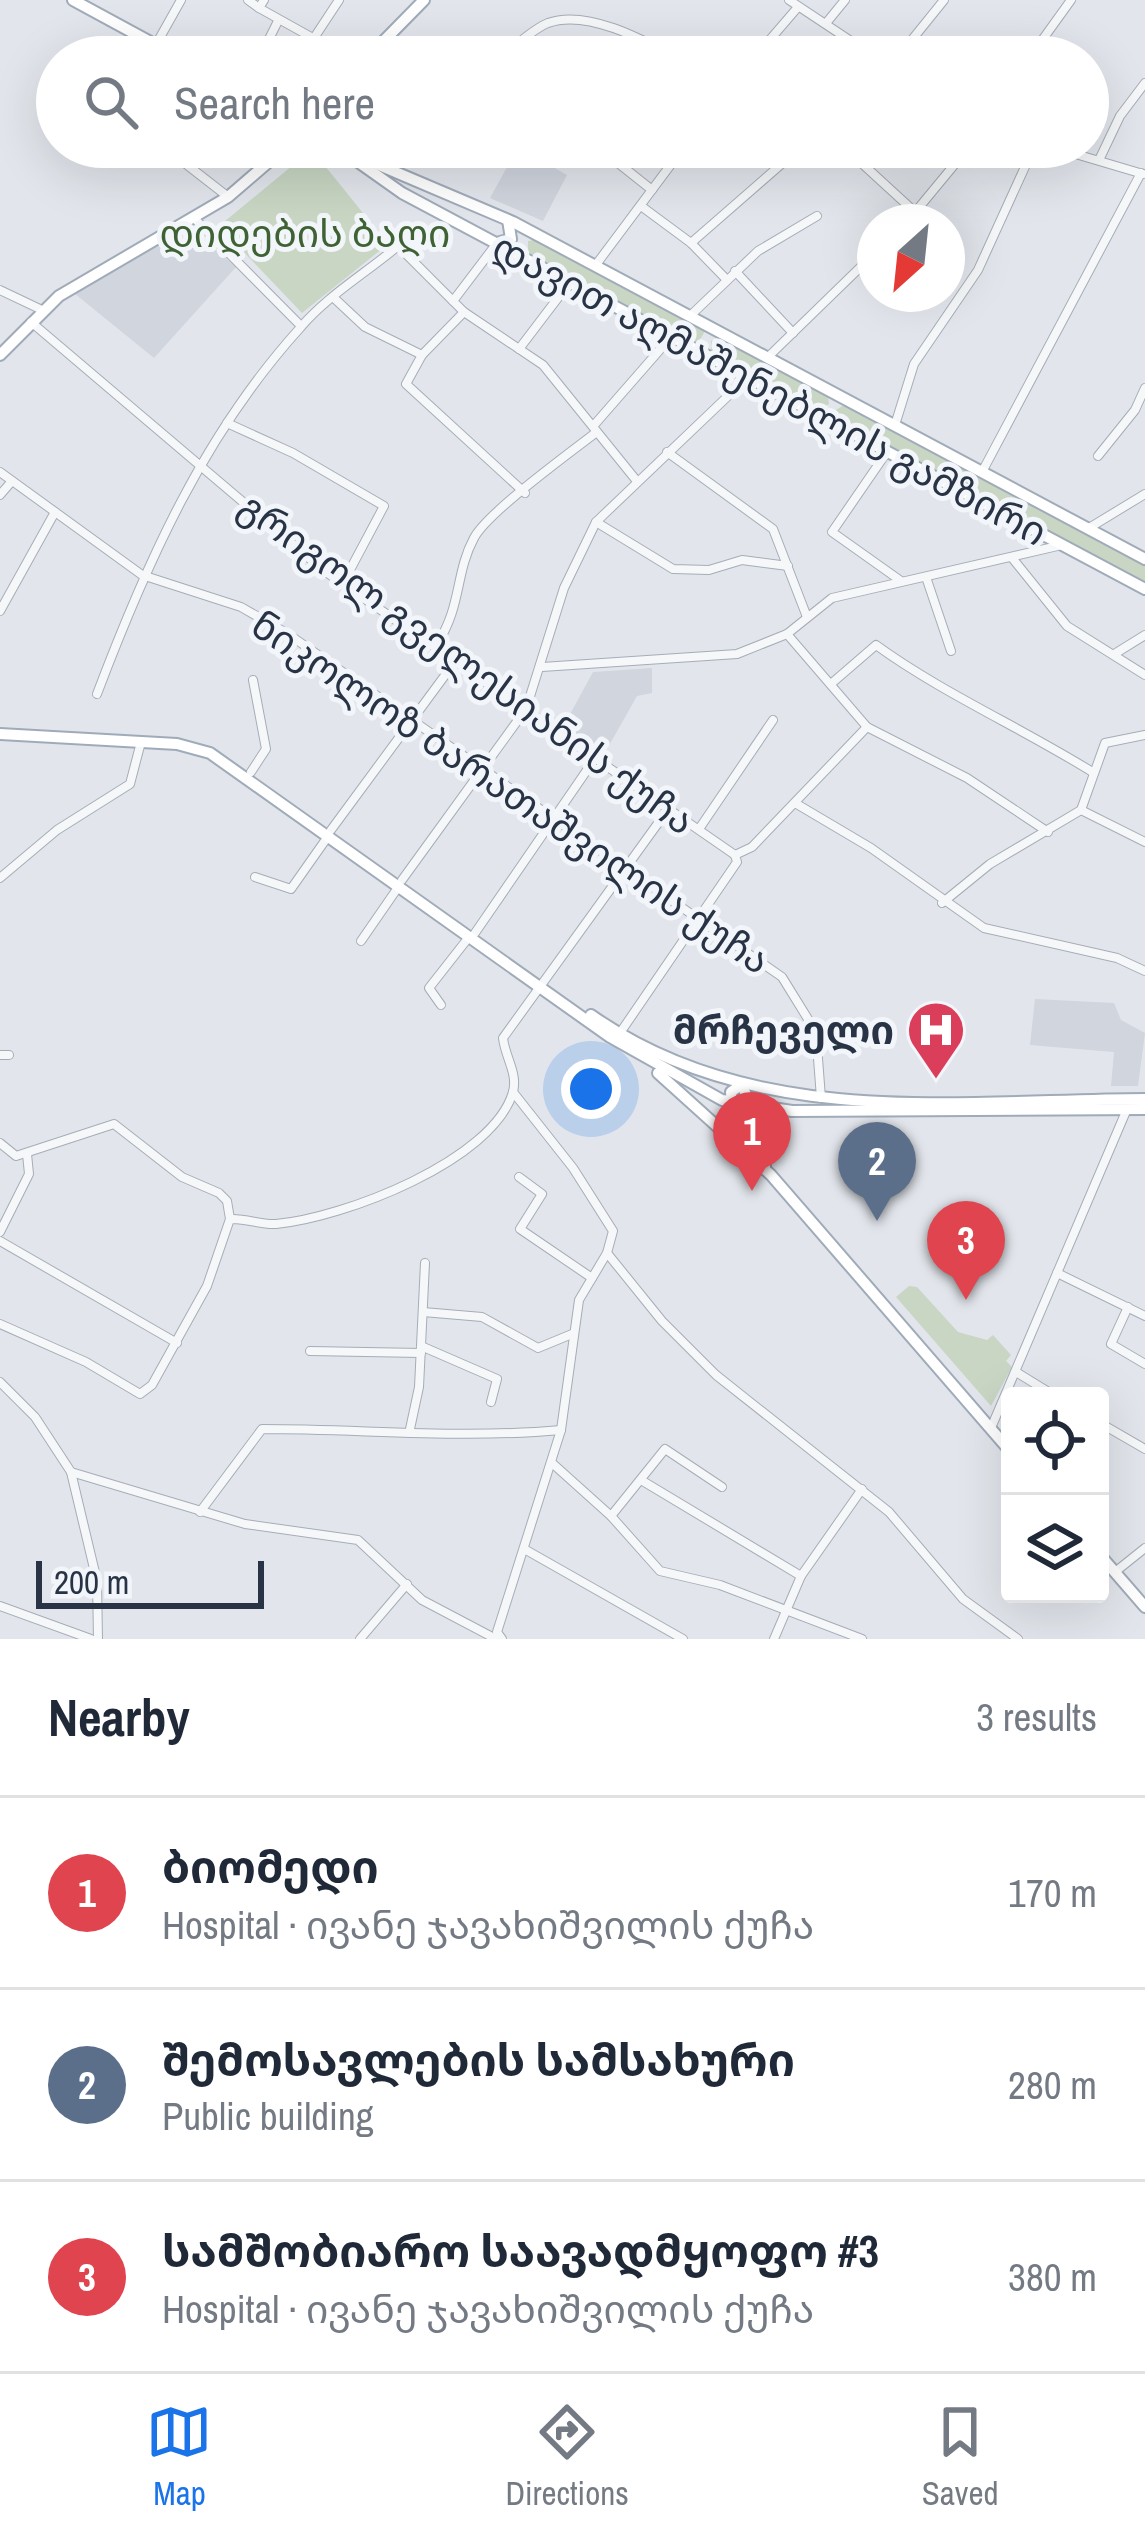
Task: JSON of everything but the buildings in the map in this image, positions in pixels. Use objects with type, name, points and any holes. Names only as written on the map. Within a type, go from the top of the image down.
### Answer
[{"type":"main road","points":[[73,0],[139,36]]},
{"type":"main road","points":[[389,36],[424,0]]},
{"type":"main road","points":[[0,355],[42,310],[228,197],[262,168]]},
{"type":"main road","name":"დავით აღმაშენებლის გამზირი","points":[[366,168],[496,243],[1145,590]]},
{"type":"main road","name":"დავით აღმაშენებლის გამზირი","points":[[384,168],[508,220],[1145,559]]},
{"type":"main road","points":[[496,243],[512,238],[508,220]]},
{"type":"main road","points":[[523,257],[524,241],[535,234]]},
{"type":"main road","points":[[704,352],[706,340],[720,332]]},
{"type":"main road","points":[[824,417],[834,409],[831,392]]},
{"type":"main road","points":[[0,731],[181,740],[226,755],[330,833]]},
{"type":"main road","points":[[0,731],[210,752],[619,1035],[658,1058],[741,1085],[821,1100],[1145,1099]]},
{"type":"main road","points":[[542,984],[647,1062],[771,1174],[1001,1441]]},
{"type":"main road","points":[[647,1062],[748,1108],[1145,1109]]},
{"type":"main road","points":[[734,1142],[729,1102],[731,1092],[741,1085]]},
{"type":"main road","points":[[741,1085],[752,1139],[771,1174]]},
{"type":"main road","points":[[1109,1566],[1145,1607]]},
{"type":"street","points":[[160,36],[181,0]]},
{"type":"street","points":[[248,0],[310,36]]},
{"type":"street","points":[[315,36],[340,0]]},
{"type":"street","points":[[789,0],[846,36]]},
{"type":"street","points":[[827,22],[845,0]]},
{"type":"street","points":[[915,36],[944,0]]},
{"type":"street","points":[[1045,36],[1071,0]]},
{"type":"street","points":[[773,36],[798,7]]},
{"type":"street","points":[[528,36],[538,28],[574,19],[629,36]]},
{"type":"street","points":[[270,36],[278,21]]},
{"type":"street","points":[[1109,139],[1145,83]]},
{"type":"street","points":[[982,472],[1143,174],[1109,161]]},
{"type":"street","points":[[191,168],[228,197]]},
{"type":"street","points":[[624,168],[652,190]]},
{"type":"street","points":[[595,266],[669,168]]},
{"type":"street","points":[[691,243],[777,168]]},
{"type":"street","points":[[867,168],[907,204]]},
{"type":"street","points":[[922,204],[951,168]]},
{"type":"street","points":[[895,425],[914,364],[978,270],[1024,168]]},
{"type":"street","points":[[641,206],[691,243],[725,279]]},
{"type":"street","points":[[690,316],[735,271],[817,216]]},
{"type":"street","points":[[193,217],[301,326]]},
{"type":"street","points":[[453,301],[496,243]]},
{"type":"street","points":[[97,694],[142,575],[197,466],[301,326],[401,246],[464,312],[543,364],[636,480]]},
{"type":"street","points":[[735,271],[793,333]]},
{"type":"street","points":[[768,357],[857,271]]},
{"type":"street","points":[[519,349],[570,282]]},
{"type":"street","points":[[0,290],[42,310]]},
{"type":"street","points":[[334,298],[365,327],[422,355]]},
{"type":"street","points":[[464,312],[422,355],[406,384],[525,493]]},
{"type":"street","name":"გრიგოლ გველესიანის ქუჩა","points":[[31,322],[197,466],[343,583],[735,855],[752,847],[867,728]]},
{"type":"street","points":[[437,644],[458,606],[475,535],[487,519],[525,493],[594,429],[664,345]]},
{"type":"street","points":[[361,940],[526,709],[559,602],[596,521],[748,376]]},
{"type":"street","points":[[1098,456],[1135,410],[1145,388]]},
{"type":"street","points":[[227,423],[293,453],[384,506],[343,583]]},
{"type":"street","points":[[887,451],[832,532],[902,582]]},
{"type":"street","points":[[667,452],[773,529],[808,618]]},
{"type":"street","name":"ნიკოლოზ ბარათაშვილის ქუჩა","points":[[0,472],[142,575],[256,615],[794,990],[816,1032],[821,1100]]},
{"type":"street","points":[[0,495],[12,481]]},
{"type":"street","points":[[1088,529],[1145,494]]},
{"type":"street","points":[[0,610],[55,512]]},
{"type":"street","points":[[596,521],[673,569],[710,570],[742,560],[788,566]]},
{"type":"street","points":[[542,668],[737,654],[787,634],[832,598],[1062,545]]},
{"type":"street","points":[[1013,559],[1066,626],[1145,675]]},
{"type":"street","points":[[926,577],[951,651]]},
{"type":"street","points":[[787,634],[867,728],[968,778],[1048,832]]},
{"type":"street","points":[[1116,653],[1145,634]]},
{"type":"street","points":[[832,683],[876,645],[913,672],[1006,718],[1094,773]]},
{"type":"street","points":[[255,877],[290,890],[457,659]]},
{"type":"street","points":[[250,772],[266,749],[253,680]]},
{"type":"street","points":[[699,830],[773,720]]},
{"type":"street","points":[[942,903],[990,864],[1081,810],[1105,742],[1145,734]]},
{"type":"street","points":[[0,878],[56,830],[130,784],[141,742]]},
{"type":"street","points":[[441,1005],[429,988],[472,935],[596,757]]},
{"type":"street","points":[[795,803],[872,848],[942,903],[984,928],[1117,958],[1145,971]]},
{"type":"street","points":[[230,1219],[273,1224],[368,1200],[433,1171],[484,1136],[513,1092],[515,1075],[503,1038],[669,808]]},
{"type":"street","points":[[1081,810],[1145,842]]},
{"type":"street","points":[[619,1035],[737,862],[735,855]]},
{"type":"street","points":[[71,1472],[200,1512],[358,1540],[422,1600],[495,1636],[561,1430],[579,1300],[608,1253],[609,1219],[513,1092]]},
{"type":"street","points":[[991,1430],[1126,1109]]},
{"type":"street","points":[[0,1143],[8,1154],[27,1154],[114,1124],[182,1177],[219,1193],[227,1201],[230,1219],[207,1286],[152,1385],[140,1394],[86,1362],[0,1324]]},
{"type":"street","points":[[27,1154],[28,1174],[0,1236],[177,1343]]},
{"type":"street","points":[[519,1178],[542,1194],[520,1229],[592,1278]]},
{"type":"street","points":[[608,1253],[662,1321],[716,1375],[890,1513],[963,1599],[1018,1639]]},
{"type":"street","points":[[410,1429],[421,1350],[425,1263]]},
{"type":"street","points":[[1058,1273],[1145,1316]]},
{"type":"street","points":[[1128,1307],[1112,1344],[1145,1364]]},
{"type":"street","points":[[423,1312],[482,1317],[538,1348],[572,1334]]},
{"type":"street","points":[[310,1351],[421,1350],[497,1379],[491,1402]]},
{"type":"street","points":[[1016,1372],[1040,1387]]},
{"type":"street","points":[[0,1382],[35,1417],[71,1472],[97,1581],[95,1639],[0,1606]]},
{"type":"street","points":[[1109,1428],[1145,1449]]},
{"type":"street","points":[[200,1512],[262,1429],[410,1429],[462,1437],[561,1430]]},
{"type":"street","points":[[611,1516],[665,1449],[722,1486]]},
{"type":"street","points":[[552,1463],[611,1516],[661,1571],[789,1610],[862,1639]]},
{"type":"street","points":[[641,1480],[801,1576]]},
{"type":"street","points":[[774,1639],[801,1576],[862,1489]]},
{"type":"street","points":[[1114,1572],[1145,1549]]},
{"type":"street","points":[[526,1550],[668,1635],[683,1639]]},
{"type":"street","points":[[360,1639],[406,1584]]},
{"type":"shaded area","points":[[506,168],[555,168],[567,175],[543,221],[490,198]]},
{"type":"shaded area","points":[[189,227],[236,267],[154,358],[74,293]]},
{"type":"shaded area","points":[[652,668],[652,693],[637,696],[603,756],[563,727],[593,672]]},
{"type":"shaded area","points":[[1035,999],[1114,1003],[1121,1020],[1145,1033],[1138,1086],[1111,1086],[1114,1052],[1030,1045]]},
{"type":"green space","name":"დიდების ბაღი","points":[[289,168],[327,168],[388,244],[302,313],[219,226]]},
{"type":"green space","points":[[535,240],[705,331],[698,343],[528,252],[528,241]]},
{"type":"green space","points":[[718,337],[828,396],[829,404],[820,409],[711,351],[711,341]]},
{"type":"green space","points":[[844,405],[1145,566],[1145,583],[837,418],[836,410]]},
{"type":"green space","points":[[909,1286],[917,1287],[958,1332],[987,1340],[993,1335],[1011,1355],[1006,1361],[1012,1367],[991,1406],[896,1297]]},
{"type":"place","name":"მრჩეველი","points":[[936,1081]]},
{"type":"place","name":"ბიომედი","points":[[752,1191]]},
{"type":"place","name":"შემოსავლების სამსახური","points":[[877,1221]]},
{"type":"place","name":"სამშობიარო საავადმყოფო #3","points":[[966,1300]]}]
